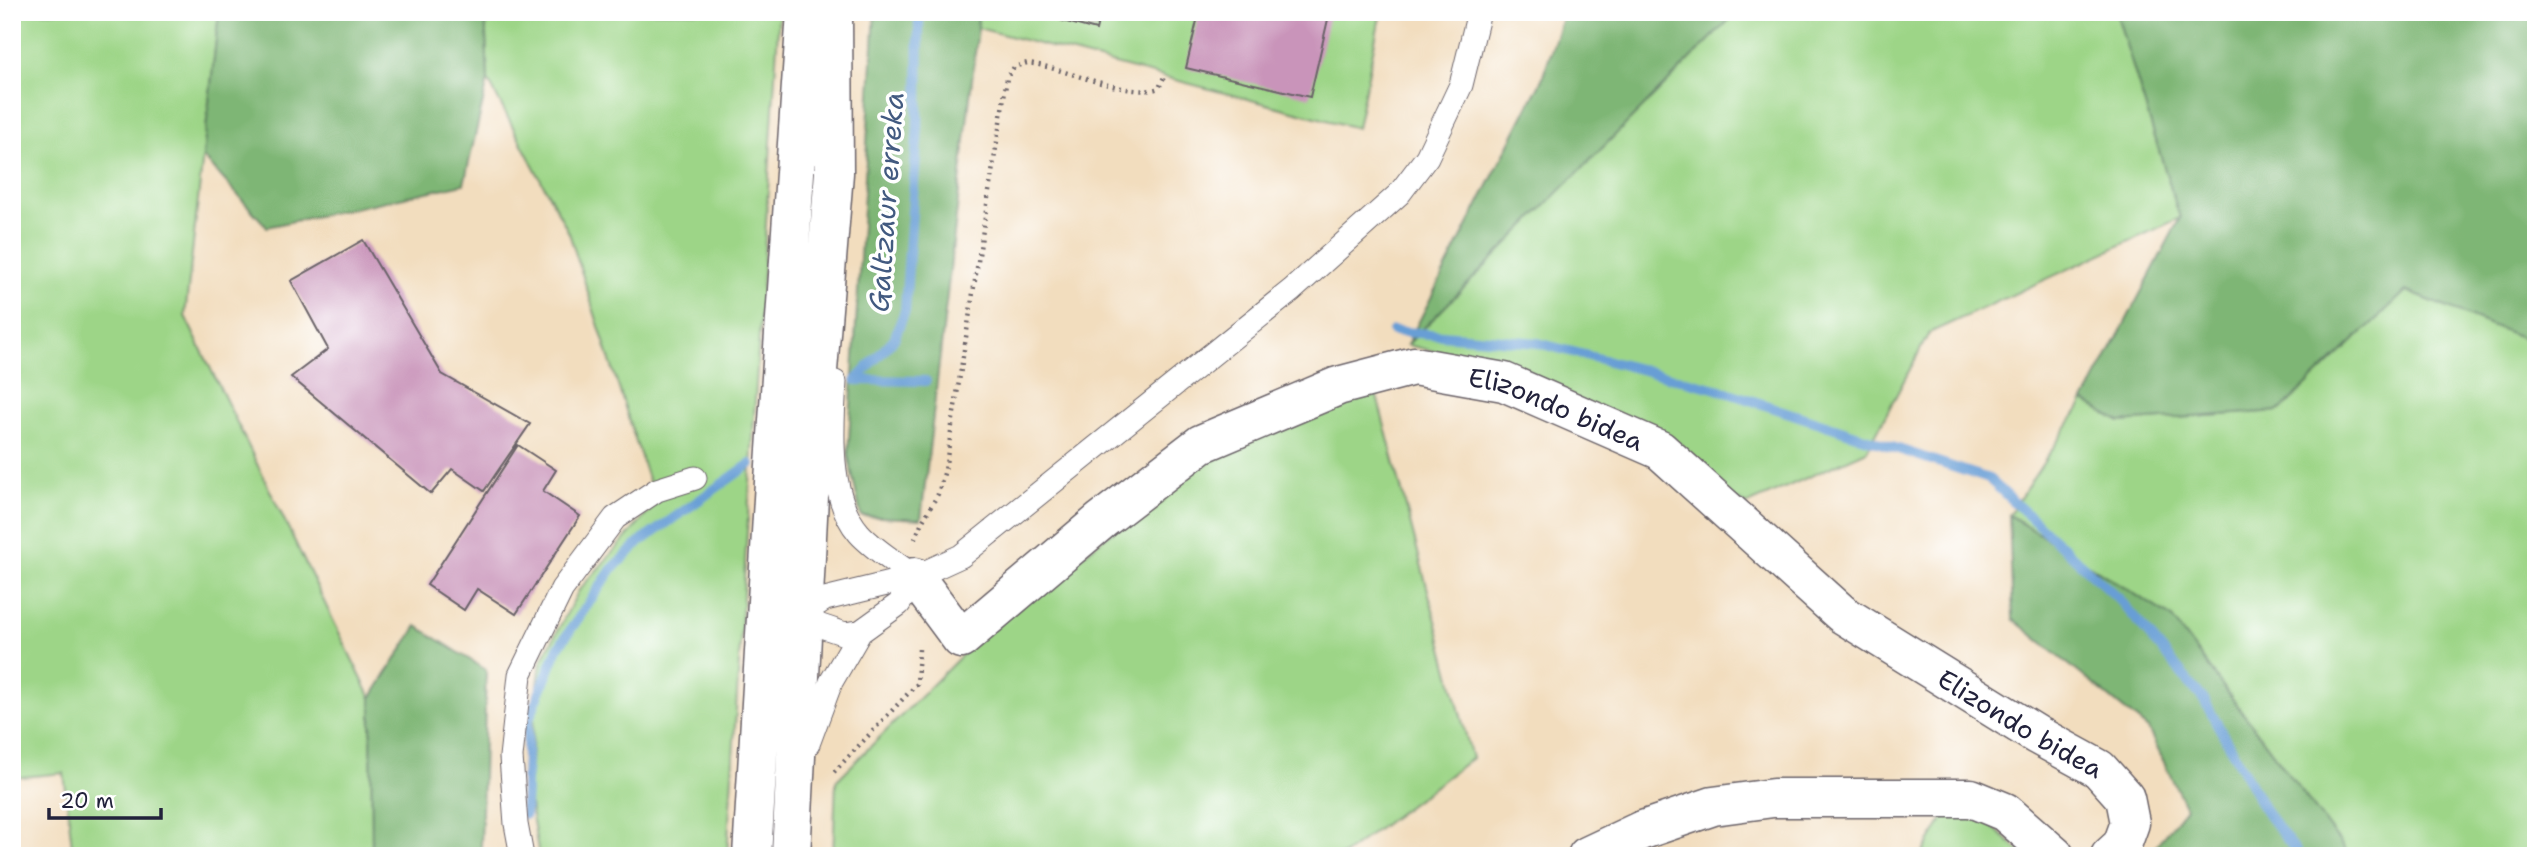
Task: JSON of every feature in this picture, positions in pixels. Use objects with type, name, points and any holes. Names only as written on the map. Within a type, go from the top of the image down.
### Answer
[{"type":"street","points":[[752,856],[806,12]]},
{"type":"street","points":[[791,856],[795,792],[793,624],[811,457],[834,173],[833,12]]},
{"type":"street","name":"Elizondo bidea","points":[[915,577],[961,639],[1102,520],[1201,444],[1338,386],[1414,366],[1504,382],[1660,450],[1842,614],[2037,735],[2099,769],[2125,798],[2130,823],[2122,845],[2110,856]]},
{"type":"street","points":[[1587,856],[1640,831],[1713,806],[1773,798],[1971,798],[2005,812],[2055,856]]},
{"type":"lane","points":[[793,624],[825,599],[915,577],[961,555],[1292,290],[1399,194],[1427,157],[1461,85],[1479,12]]},
{"type":"lane","points":[[834,173],[844,242],[834,401],[834,469],[844,509],[859,534],[915,577]]},
{"type":"lane","points":[[522,856],[516,824],[510,757],[520,675],[562,589],[615,518],[657,490],[695,478]]},
{"type":"lane","points":[[786,573],[793,624]]},
{"type":"lane","points":[[795,792],[811,731],[831,682],[860,632],[899,604],[915,577]]},
{"type":"lane","points":[[793,624],[818,625],[845,634],[860,632]]},
{"type":"path","points":[[915,538],[938,494],[945,470],[1007,78],[1014,67],[1027,63],[1132,89],[1151,91],[1160,88],[1164,77]]},
{"type":"path","points":[[831,775],[917,684],[919,652]]},
{"type":"green space","points":[[12,12],[219,12],[185,316],[371,698],[372,856],[73,856],[64,773],[12,778]]},
{"type":"green space","points":[[219,12],[485,12],[488,80],[464,184],[267,227],[203,157]]},
{"type":"green space","points":[[485,12],[779,12],[727,856],[539,856],[529,798],[534,716],[541,662],[579,590],[656,504],[569,233],[488,80]]},
{"type":"green space","points":[[875,12],[977,12],[978,28],[921,519],[861,516],[848,455]]},
{"type":"green space","points":[[977,12],[1381,12],[1357,128],[978,28]]},
{"type":"green space","points":[[1564,12],[1737,12],[1407,345],[1542,79]]},
{"type":"green space","points":[[1737,12],[2116,12],[2180,218],[1929,333],[1867,451],[1746,505],[1489,364],[1407,345]]},
{"type":"green space","points":[[2116,12],[2536,12],[2536,343],[2406,291],[2279,411],[2120,422],[2084,401],[2180,218]]},
{"type":"green space","points":[[2406,291],[2536,343],[2536,856],[2350,856],[2171,617],[2009,515],[2084,401],[2120,422],[2279,411]]},
{"type":"green space","points":[[1374,385],[1472,758],[1342,856],[833,856],[836,781],[972,645],[1197,463]]},
{"type":"green space","points":[[2009,515],[2171,617],[2350,856],[2148,856],[2186,808],[2148,729],[2013,619]]},
{"type":"green space","points":[[417,626],[486,670],[481,847],[483,856],[372,856],[371,698]]},
{"type":"green space","points":[[1948,810],[1986,821],[2025,856],[1921,856]]},
{"type":"building","points":[[1030,12],[1100,12],[1096,30]]},
{"type":"building","points":[[1199,12],[1315,12],[1329,15],[1310,97],[1186,68]]},
{"type":"building","points":[[363,240],[442,374],[530,424],[484,491],[452,469],[431,494],[291,377],[328,349],[291,281]]},
{"type":"building","points":[[518,445],[556,470],[543,491],[580,516],[516,614],[477,589],[464,610],[427,585]]},
{"type":"waterway","name":"Galtzaur erreka","points":[[856,380],[894,339],[905,311],[918,126],[919,12]]},
{"type":"waterway","points":[[1393,331],[1538,343],[1717,389],[1989,479],[2119,599],[2204,700],[2266,812],[2300,856]]},
{"type":"waterway","points":[[856,380],[926,381]]},
{"type":"waterway","name":"Galtzaur erreka","points":[[525,814],[528,721],[558,648],[612,569],[640,542],[750,464]]}]
